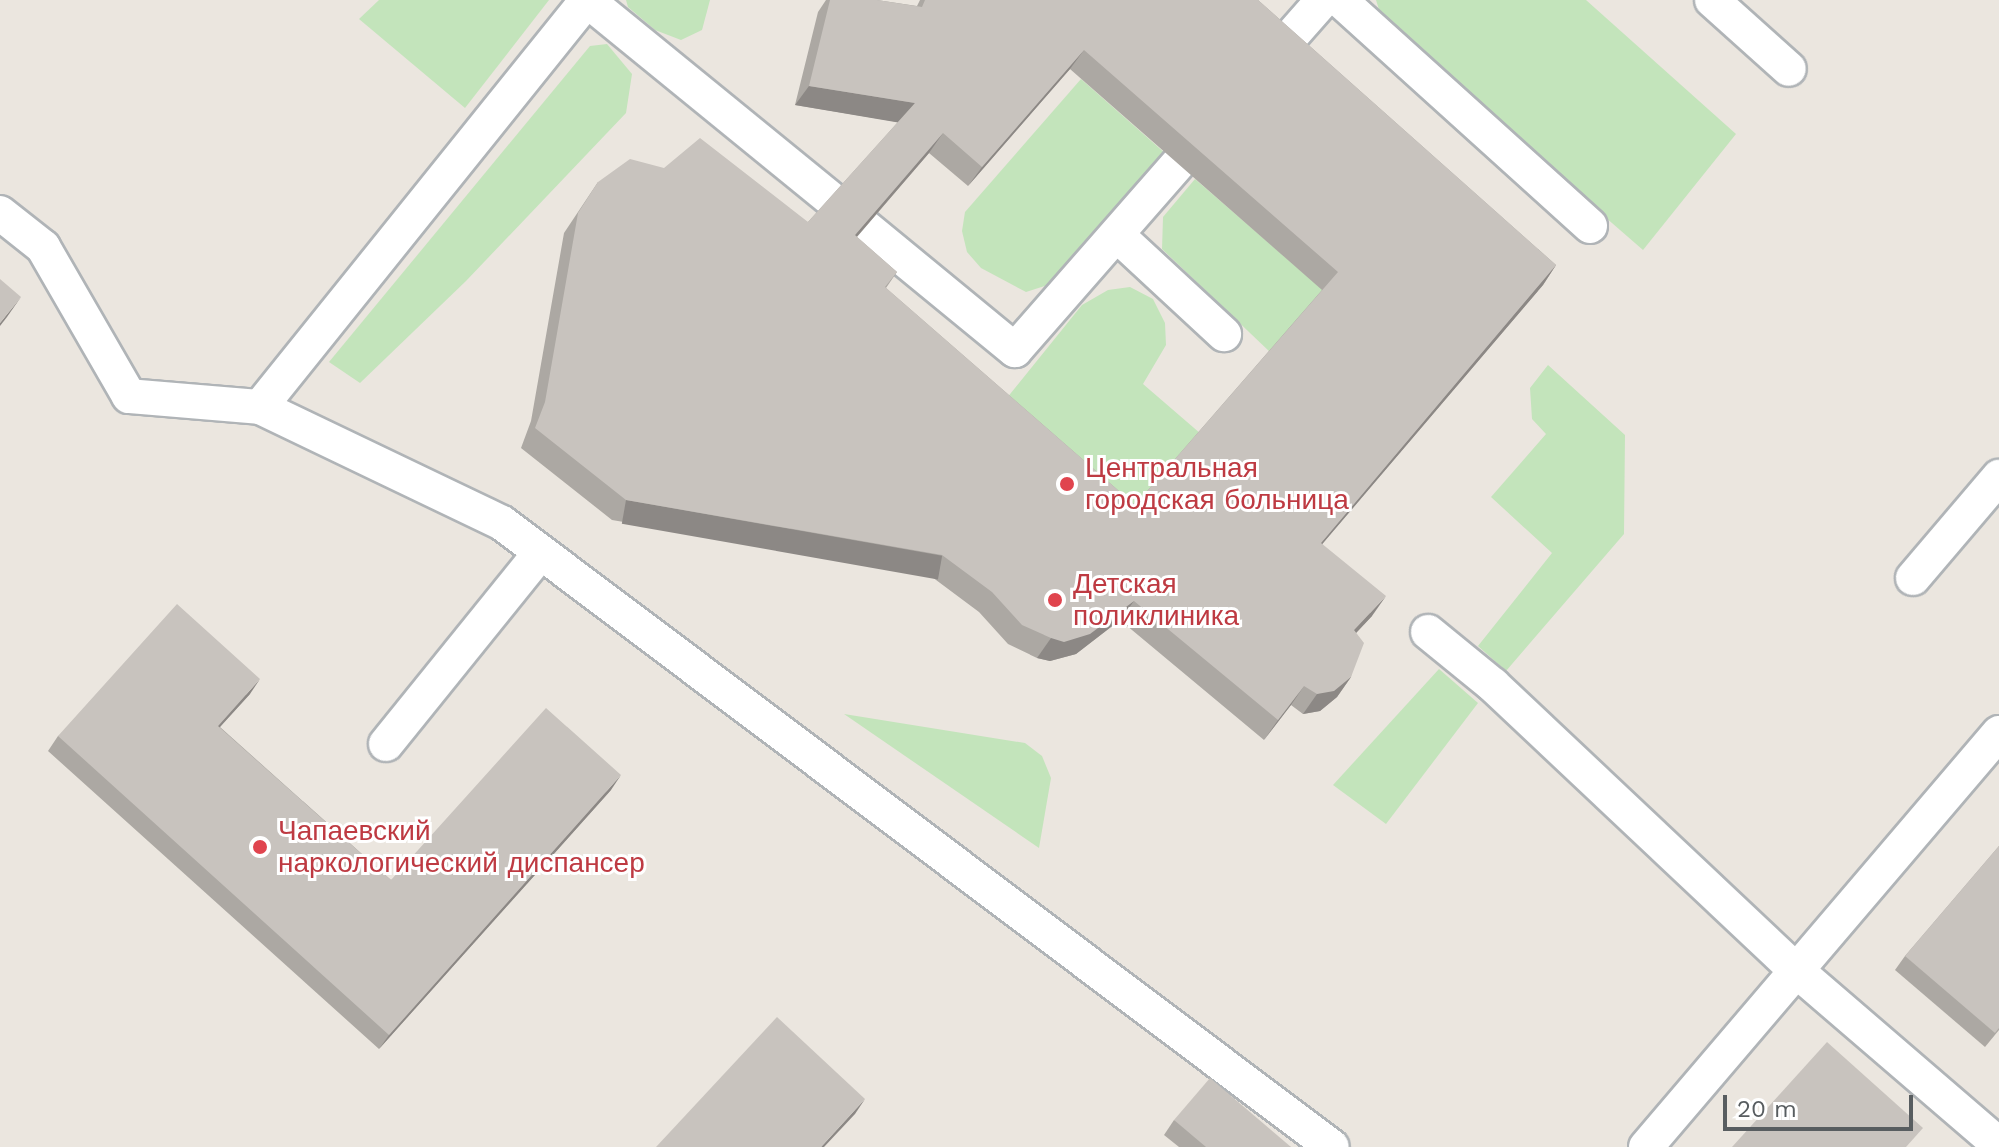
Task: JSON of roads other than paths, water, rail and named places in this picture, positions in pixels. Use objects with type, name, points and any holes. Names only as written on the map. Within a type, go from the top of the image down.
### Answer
[{"type":"lane","points":[[260,407],[587,0],[832,200]]},
{"type":"lane","points":[[1279,50],[1323,0]]},
{"type":"lane","points":[[1340,0],[1590,226]]},
{"type":"lane","points":[[1712,0],[1789,69]]},
{"type":"lane","points":[[865,227],[1015,350],[1178,164]]},
{"type":"lane","points":[[0,213],[43,247],[129,396],[260,407],[502,523],[1332,1147]]},
{"type":"lane","points":[[1117,235],[1224,334]]},
{"type":"lane","points":[[1913,578],[1999,477]]},
{"type":"lane","points":[[386,744],[540,553]]},
{"type":"lane","points":[[1428,632],[1493,685],[1797,971],[1999,1145]]},
{"type":"lane","points":[[1646,1147],[1999,733]]},
{"type":"place","name":"Центральная городская больница","points":[[1067,484]]},
{"type":"place","name":"Детская поликлиника","points":[[1055,600]]},
{"type":"place","name":"Чапаевский наркологический диспансер","points":[[260,847]]}]
